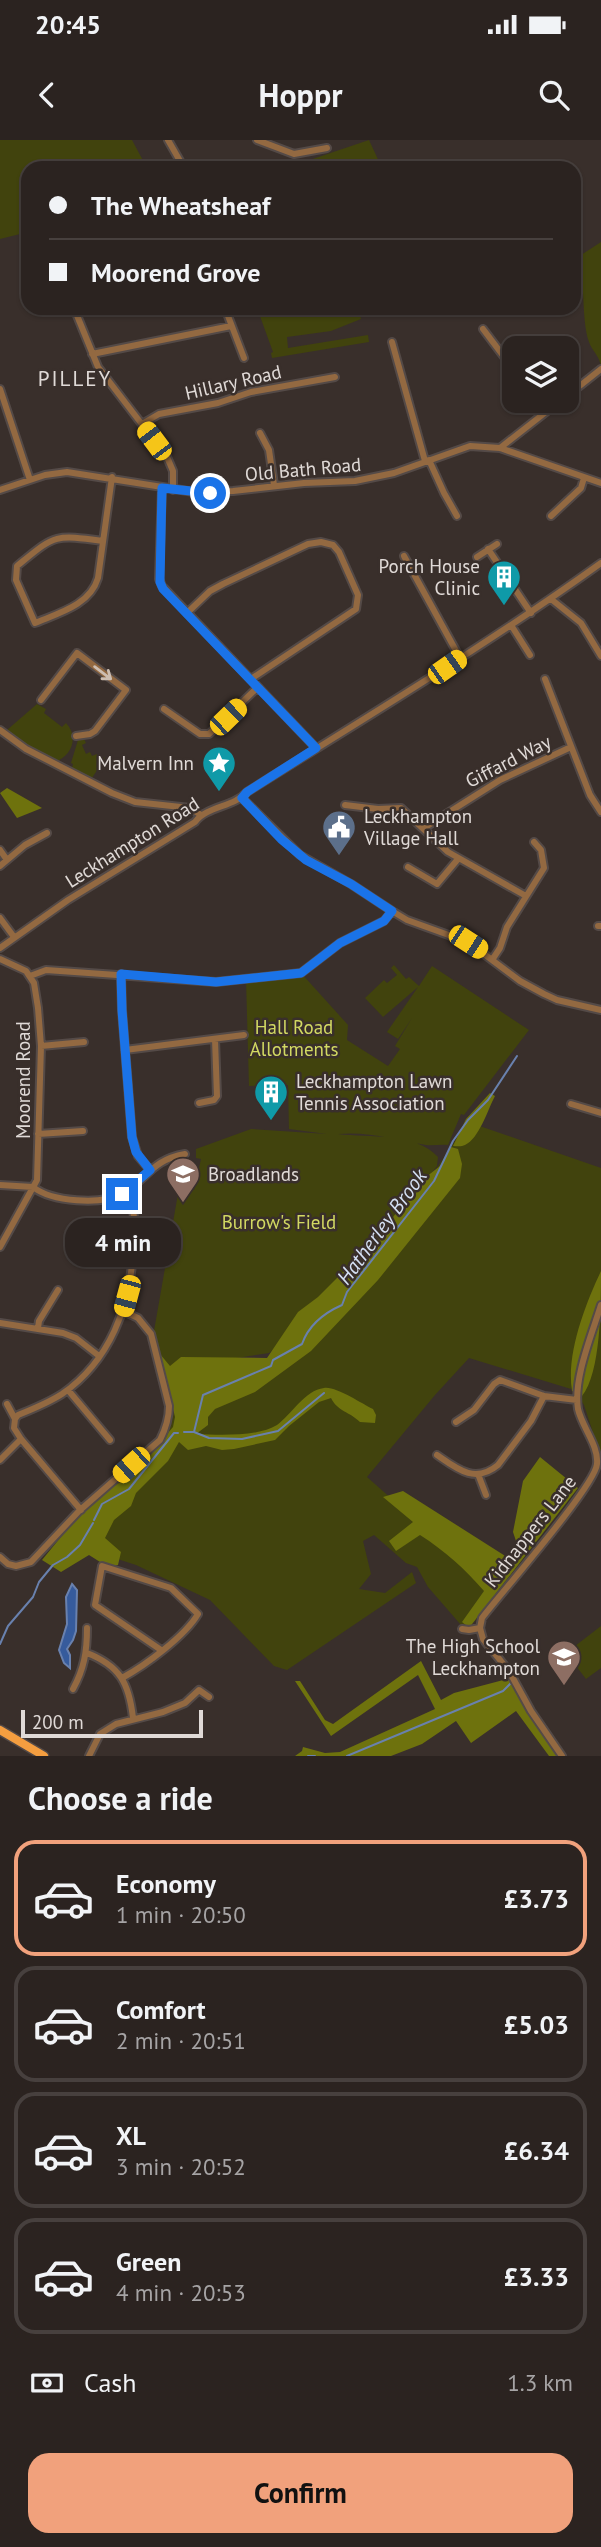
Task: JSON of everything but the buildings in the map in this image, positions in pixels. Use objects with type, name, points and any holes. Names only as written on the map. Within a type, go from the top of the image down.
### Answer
[{"type":"main road","points":[[0,1730],[44,1756]]},
{"type":"street","points":[[168,140],[180,161]]},
{"type":"street","points":[[257,140],[294,154],[327,148]]},
{"type":"street","points":[[77,315],[98,367],[171,465],[173,490]]},
{"type":"street","points":[[228,315],[244,358]]},
{"type":"street","points":[[92,354],[232,326]]},
{"type":"street","points":[[483,329],[502,354]]},
{"type":"street","points":[[392,342],[427,460],[457,516]]},
{"type":"street","points":[[579,386],[601,369]]},
{"type":"street","name":"Hillary Road","points":[[142,424],[159,414],[218,403],[251,392],[335,377]]},
{"type":"street","points":[[0,389],[30,480]]},
{"type":"street","points":[[500,448],[545,413]]},
{"type":"street","points":[[260,433],[269,450],[274,485]]},
{"type":"street","name":"Old Bath Road","points":[[0,489],[50,474],[67,472],[112,477],[173,490],[210,493],[274,485],[365,480],[394,473],[470,446],[500,448],[601,483]]},
{"type":"street","points":[[103,541],[71,536],[56,538],[46,542],[17,566],[15,577],[35,624],[81,602],[96,583],[103,541],[112,477]]},
{"type":"street","points":[[551,516],[580,488],[584,478]]},
{"type":"street","points":[[162,488],[159,579],[163,589],[316,748]]},
{"type":"street","points":[[187,613],[216,587],[308,544],[325,542],[338,550],[358,595],[356,609],[251,679]]},
{"type":"street","points":[[477,557],[497,544]]},
{"type":"street","points":[[488,549],[531,613]]},
{"type":"street","points":[[404,556],[460,658]]},
{"type":"street","name":"Leckhampton Road","points":[[0,948],[68,900],[195,822],[201,815],[242,798],[247,792],[316,748],[422,684],[531,613],[601,563]]},
{"type":"street","points":[[551,599],[581,623],[601,656]]},
{"type":"street","points":[[511,625],[530,655]]},
{"type":"street","points":[[41,700],[77,653],[126,690],[95,731],[76,736]]},
{"type":"street","points":[[545,679],[590,795],[601,812]]},
{"type":"street","points":[[164,709],[200,734],[209,734],[258,687]]},
{"type":"street","points":[[0,730],[26,749],[111,793],[135,802],[190,808],[201,815]]},
{"type":"street","name":"Giffard Way","points":[[424,828],[500,780],[571,747]]},
{"type":"street","points":[[242,798],[281,839],[306,860],[351,884],[407,920],[468,942],[520,981],[544,994],[557,1000],[601,1010]]},
{"type":"street","points":[[345,805],[378,809],[401,808],[458,859],[526,896]]},
{"type":"street","points":[[0,866],[25,845],[47,833]]},
{"type":"street","points":[[492,960],[500,948],[507,927],[544,868],[541,850],[534,842]]},
{"type":"street","points":[[0,850],[7,860]]},
{"type":"street","points":[[408,867],[437,884],[458,859]]},
{"type":"street","points":[[0,959],[19,966],[30,976],[46,970],[216,982],[301,973],[340,943],[384,921],[392,911]]},
{"type":"street","points":[[0,918],[14,937]]},
{"type":"street","points":[[121,974],[120,991],[134,1146],[138,1156],[150,1170]]},
{"type":"street","name":"Moorend Road","points":[[30,976],[38,1008],[41,1046],[38,1169],[33,1187]]},
{"type":"street","points":[[125,1050],[244,1035]]},
{"type":"street","points":[[199,1103],[214,1100],[217,1096],[215,1039]]},
{"type":"street","points":[[41,1046],[84,1042]]},
{"type":"street","points":[[571,1104],[601,1112]]},
{"type":"street","points":[[38,1134],[83,1131]]},
{"type":"street","points":[[0,1185],[33,1187],[50,1197],[108,1199],[126,1191],[166,1158],[185,1154]]},
{"type":"street","points":[[0,1247],[33,1187]]},
{"type":"street","points":[[15,1419],[68,1390],[85,1374],[116,1329],[130,1283],[134,1245],[133,1205],[126,1191]]},
{"type":"street","points":[[38,1328],[39,1321],[58,1290]]},
{"type":"street","name":"Kidnappers Lane","points":[[480,1628],[482,1618],[577,1499],[596,1471],[597,1456],[580,1416],[577,1400],[588,1345],[601,1305]]},
{"type":"street","points":[[0,1556],[4,1561],[16,1566],[31,1562],[81,1510],[160,1440],[169,1416],[151,1334],[138,1318],[123,1311]]},
{"type":"street","points":[[0,1323],[69,1335],[99,1356]]},
{"type":"street","points":[[456,1422],[474,1410],[500,1380],[544,1396],[577,1400]]},
{"type":"street","points":[[68,1390],[110,1440]]},
{"type":"street","points":[[437,1455],[458,1471],[478,1474],[487,1472],[498,1465],[531,1421],[544,1396]]},
{"type":"street","points":[[7,1404],[15,1419],[14,1428],[21,1439],[81,1510]]},
{"type":"street","points":[[0,1460],[21,1439]]},
{"type":"street","points":[[478,1474],[486,1495]]},
{"type":"street","points":[[122,1678],[145,1666],[190,1628],[198,1614],[171,1588],[102,1566],[95,1605],[161,1650]]},
{"type":"street","points":[[73,1689],[82,1672],[87,1653],[87,1628]]},
{"type":"street","points":[[462,1629],[480,1628],[483,1639],[509,1671],[531,1711],[562,1756]]},
{"type":"street","points":[[87,1653],[107,1661],[122,1678],[131,1697],[133,1718]]},
{"type":"street","points":[[89,1756],[100,1734],[116,1724],[163,1712],[185,1703],[200,1690],[209,1697]]},
{"type":"green space","points":[[0,140],[132,140],[143,161],[21,161],[21,234],[0,239]]},
{"type":"green space","points":[[369,140],[379,161],[307,161]]},
{"type":"green space","points":[[601,242],[601,367],[587,333],[581,255]]},
{"type":"green space","points":[[260,315],[360,315],[361,319],[331,331],[287,337],[288,348],[368,335],[369,342],[272,358],[273,352]]},
{"type":"green space","points":[[37,704],[46,709],[44,713],[62,727],[66,723],[72,734],[69,751],[55,762],[14,740],[7,730]]},
{"type":"green space","points":[[83,737],[86,743],[82,745],[86,754],[90,752],[92,756],[97,754],[105,758],[92,778],[72,768],[78,740]]},
{"type":"green space","points":[[394,965],[406,979],[409,977],[419,986],[432,966],[529,1030],[464,1115],[461,1114],[448,1145],[417,1143],[438,1157],[437,1166],[387,1233],[333,1298],[269,1353],[178,1367],[170,1389],[154,1331],[179,1188],[194,1190],[201,1159],[196,1158],[196,1149],[251,1129],[327,1134],[289,1129],[288,1085],[249,1086],[246,979],[301,973],[348,1025],[347,1040],[388,1066],[400,1049],[395,1046],[412,1018],[398,1039],[387,1032],[418,987],[383,1017],[365,998],[384,980],[387,983],[397,975],[391,968]],"holes":[[[338,1134],[360,1134],[386,1137],[350,1135]]]},
{"type":"green space","points":[[468,1122],[601,1168],[601,1457],[584,1405],[572,1383],[571,1389],[469,1358],[367,1477],[497,1592],[474,1621],[461,1625],[428,1587],[417,1567],[406,1563],[374,1535],[363,1541],[371,1574],[359,1589],[385,1593],[412,1572],[416,1583],[287,1670],[274,1666],[210,1600],[136,1565],[68,1543],[98,1502],[171,1426],[183,1372],[267,1359],[357,1285]]},
{"type":"green space","points":[[601,1626],[601,1668],[586,1679],[566,1653]]},
{"type":"shaded area","points":[[7,788],[42,808],[17,818],[0,793]]},
{"type":"shaded area","points":[[490,1093],[495,1096],[475,1137],[465,1145],[453,1146],[466,1119]]},
{"type":"shaded area","points":[[451,1147],[458,1149],[462,1164],[460,1178],[378,1280],[311,1351],[255,1392],[215,1409],[208,1417],[208,1425],[196,1434],[238,1434],[269,1429],[282,1421],[311,1393],[324,1388],[342,1392],[373,1409],[376,1415],[375,1423],[360,1422],[337,1406],[331,1398],[319,1402],[275,1440],[222,1450],[206,1446],[188,1450],[179,1442],[168,1461],[136,1493],[131,1506],[114,1520],[105,1538],[121,1552],[118,1565],[108,1567],[89,1555],[61,1572],[42,1560],[78,1516],[112,1484],[127,1482],[173,1427],[175,1417],[160,1354],[170,1366],[181,1357],[267,1358],[298,1312],[318,1297],[383,1230],[421,1181],[440,1166]]},
{"type":"shaded area","points":[[601,1271],[596,1355],[593,1372],[582,1396],[572,1391],[574,1346],[583,1314]]},
{"type":"shaded area","points":[[540,1457],[578,1488],[469,1628],[462,1622],[484,1591],[438,1547],[420,1535],[396,1551],[389,1541],[413,1522],[383,1497],[403,1491],[510,1559],[519,1550],[513,1532],[523,1481]]},
{"type":"shaded area","points":[[421,1661],[441,1700],[454,1693],[511,1678],[560,1756],[549,1756],[516,1711],[471,1743],[456,1721],[422,1744],[391,1756],[295,1756],[303,1747],[325,1753],[340,1752],[435,1709],[418,1675],[331,1736],[295,1681],[300,1681],[325,1720],[333,1724]]},
{"type":"water","points":[[72,1584],[77,1590],[76,1631],[67,1649],[70,1668],[64,1663],[59,1650],[67,1624],[66,1597]]},
{"type":"waterway","name":"Hatherley Brook","points":[[184,1432],[194,1432],[203,1395],[271,1366],[273,1360],[302,1344],[318,1320],[342,1305],[347,1292],[434,1181],[453,1141],[468,1120],[488,1100],[517,1056]]},
{"type":"waterway","points":[[194,1432],[209,1438],[242,1439],[278,1431],[324,1393]]},
{"type":"waterway","name":"Hatherley Brook","points":[[94,1520],[102,1504],[129,1489],[174,1433],[178,1433]]},
{"type":"waterway","name":"Hatherley Brook","points":[[0,1644],[8,1626],[33,1597],[39,1582],[53,1565],[80,1545],[93,1523]]},
{"type":"waterway","name":"Hatherley Brook","points":[[347,1756],[503,1691],[511,1683]]},
{"type":"waterway","name":"Hatherley Brook","points":[[308,1756],[315,1756]]},
{"type":"place","name":"Porch House Clinic","points":[[504,607]]},
{"type":"place","name":"Malvern Inn","points":[[219,793]]},
{"type":"place","name":"Leckhampton Village Hall","points":[[339,857]]},
{"type":"place","name":"Leckhampton Lawn Tennis Association","points":[[271,1122]]},
{"type":"place","name":"Broadlands","points":[[183,1204]]},
{"type":"place","name":"The High School Leckhampton","points":[[564,1687]]},
{"type":"district","name":"PILLEY","points":[[75,379]]},
{"type":"route","points":[[122,1194],[150,1170],[138,1156],[132,1137],[120,991],[121,974],[216,982],[301,973],[340,943],[384,921],[392,911],[351,884],[306,860],[281,839],[242,798],[247,792],[316,748],[163,589],[160,582],[162,488],[210,493]]},
{"type":"park label","name":"Hall Road Allotments","points":[[294,1038]]},
{"type":"park label","name":"Burrow's Field","points":[[279,1222]]}]
